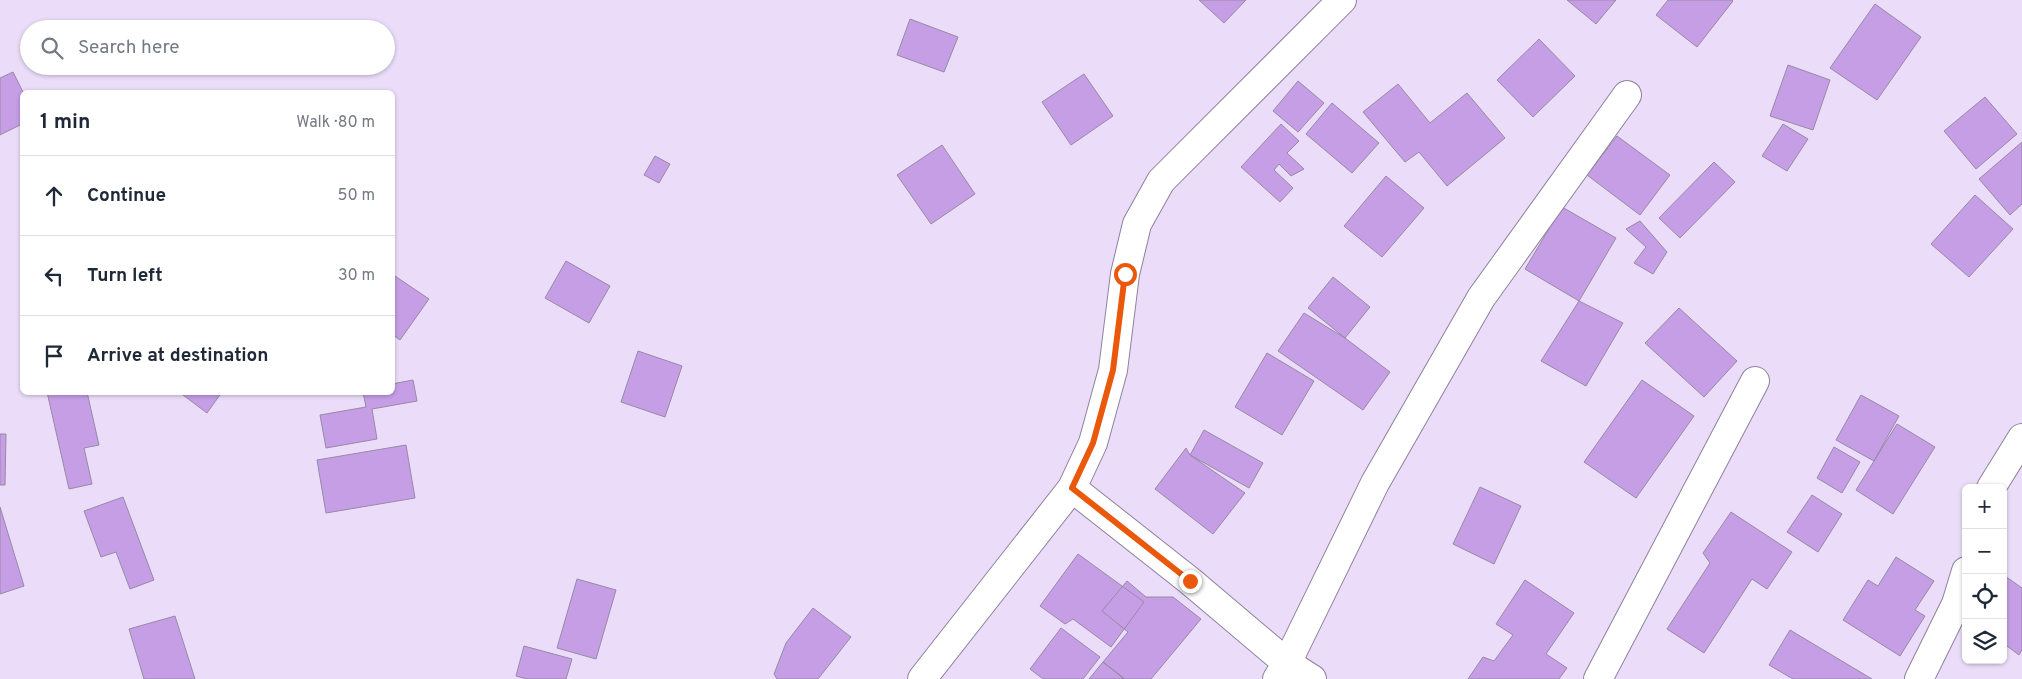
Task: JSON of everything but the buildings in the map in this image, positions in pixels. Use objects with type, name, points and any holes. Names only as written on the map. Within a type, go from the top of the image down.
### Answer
[{"type":"street","points":[[922,679],[1072,488],[1093,443],[1113,370],[1125,274],[1136,224],[1161,181],[1342,0]]},
{"type":"street","points":[[1282,671],[1375,483],[1481,298],[1627,95]]},
{"type":"street","points":[[1598,679],[1755,381]]},
{"type":"street","points":[[1993,484],[2022,438]]},
{"type":"street","points":[[1072,488],[1190,581],[1282,671],[1312,679]]},
{"type":"street","points":[[1919,679],[1956,604],[1965,574]]},
{"type":"route","points":[[1125,274],[1113,370],[1093,443],[1072,488],[1190,581]]}]
